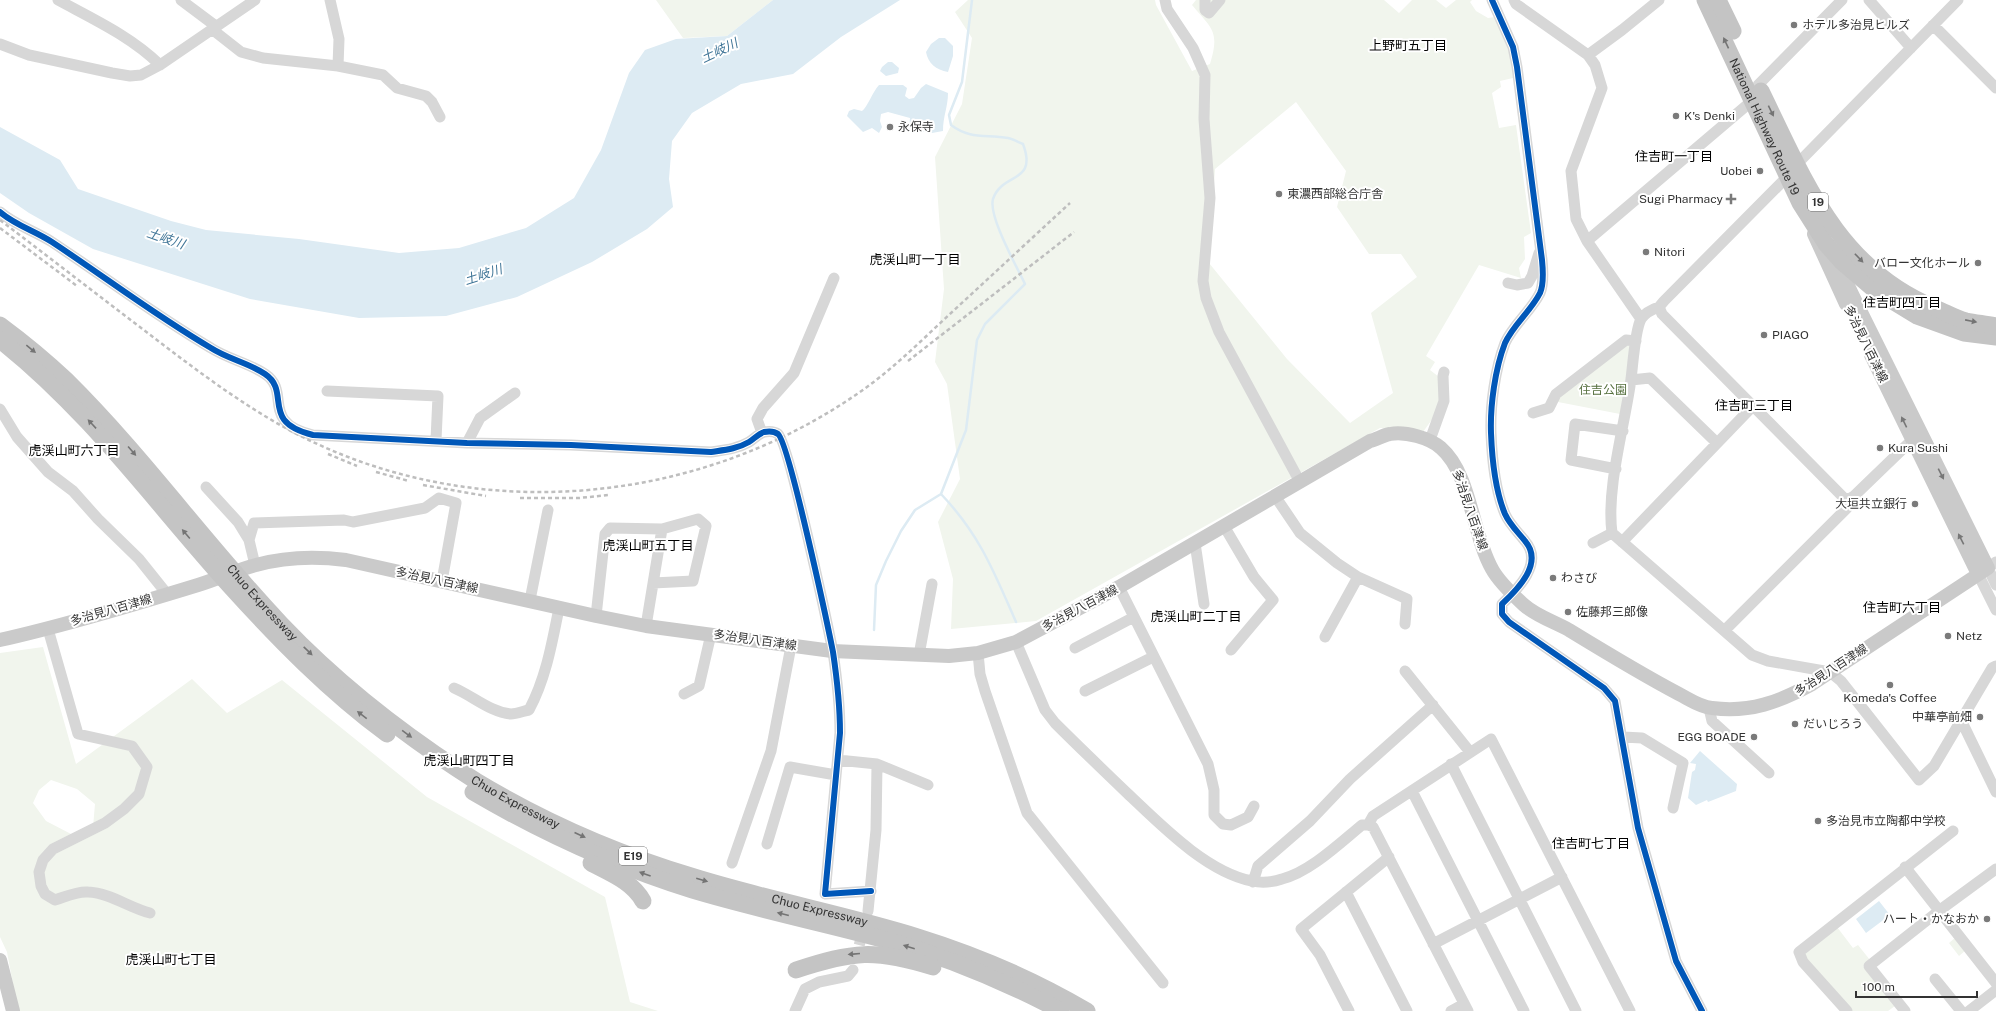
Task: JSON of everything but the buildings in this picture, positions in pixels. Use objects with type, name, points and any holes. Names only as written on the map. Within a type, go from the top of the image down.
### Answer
[{"type":"highway","name":"National Highway Route 19","points":[[1705,0],[1755,92],[1792,170],[1809,220],[1826,244],[1842,262],[1876,291],[1917,316],[1964,333],[1996,337]]},
{"type":"highway","name":"National Highway Route 19","points":[[1718,0],[1755,92]]},
{"type":"highway","name":"National Highway Route 19","points":[[1792,170],[1850,250],[1884,281],[1926,304],[1958,318],[1996,326]]},
{"type":"highway","name":"Chuo Expressway","points":[[0,325],[49,365],[88,402],[136,456],[216,560],[300,661],[336,693],[408,749],[471,791],[546,833],[620,865],[706,894],[883,939],[942,958],[1011,986],[1061,1011]]},
{"type":"highway","name":"Chuo Expressway","points":[[0,340],[47,380],[95,428],[216,560]]},
{"type":"highway","name":"Chuo Expressway","points":[[236,584],[312,654],[384,717],[445,761],[547,820],[618,850],[693,877],[888,928],[953,949],[1017,975],[1087,1011]]},
{"type":"highway","points":[[471,791],[489,806],[517,823],[619,878],[638,892],[643,901]]},
{"type":"highway","points":[[796,970],[847,955],[875,954],[892,956],[979,982],[1051,1011]]},
{"type":"main road","name":"多治見八百津線","points":[[1809,220],[1823,256],[1912,440],[1987,568]]},
{"type":"main road","name":"多治見八百津線","points":[[1828,220],[1836,239],[1844,277],[1987,568]]},
{"type":"main road","name":"多治見八百津線","points":[[0,640],[48,629],[199,585],[255,565],[299,558],[320,557],[346,560],[646,626],[832,651],[949,656],[978,653],[1016,642],[1119,587],[1370,441],[1391,434],[1412,436],[1430,440],[1441,448],[1451,459],[1461,477],[1479,539],[1492,569],[1502,583],[1525,606],[1658,683],[1709,708],[1728,710],[1761,707],[1786,698],[1830,672],[1987,568]]},
{"type":"main road","points":[[0,960],[13,1011]]},
{"type":"street","points":[[58,0],[124,38],[148,54],[160,65]]},
{"type":"street","points":[[181,0],[215,28],[240,52],[263,58],[338,66],[383,75],[397,88],[426,96],[432,102],[440,117]]},
{"type":"street","points":[[0,44],[29,55],[130,76],[141,75],[160,65],[255,0]]},
{"type":"street","points":[[330,0],[338,38],[338,66]]},
{"type":"street","points":[[1165,0],[1167,9],[1193,48],[1204,75],[1204,119],[1210,198],[1203,280],[1208,304],[1219,332],[1300,482]]},
{"type":"street","points":[[1174,0],[1173,5],[1176,22]]},
{"type":"street","points":[[1205,0],[1204,10],[1209,13],[1220,0]]},
{"type":"street","points":[[1492,0],[1513,47],[1543,278],[1540,292],[1505,343],[1493,394],[1490,421],[1492,453],[1505,514],[1512,526],[1527,542],[1532,552],[1531,569],[1513,594],[1502,604],[1502,614],[1509,622],[1604,688],[1616,701],[1623,737],[1629,784],[1640,835],[1676,961],[1702,1011]]},
{"type":"street","points":[[1514,0],[1516,4],[1588,55],[1594,65],[1602,88],[1571,171],[1576,219],[1587,241],[1641,319]]},
{"type":"street","points":[[1588,55],[1659,0]]},
{"type":"street","points":[[1587,241],[1755,92],[1842,0]]},
{"type":"street","points":[[1869,0],[1911,48]]},
{"type":"street","points":[[1958,0],[1659,307],[1652,310],[1641,319],[1636,341],[1610,517],[1612,532],[1622,542],[1752,655],[1768,661],[1830,672],[1841,681],[1919,780],[1934,766],[1992,668],[1996,666]]},
{"type":"street","points":[[1934,25],[1996,88]]},
{"type":"street","points":[[0,212],[7,218],[44,237],[212,349],[266,374],[274,384],[278,397],[279,411],[283,420],[302,432],[312,435],[436,440],[467,443],[571,445],[711,452],[730,449],[742,445],[762,432],[770,431],[779,435],[783,443],[795,482],[832,651],[840,709],[838,760],[825,894],[870,891]]},
{"type":"street","points":[[1508,283],[1517,285],[1528,283],[1532,276],[1540,248]]},
{"type":"street","points":[[762,432],[757,419],[763,408],[794,373],[834,278]]},
{"type":"street","points":[[1659,307],[1662,314],[1752,407],[1844,498],[1850,499]]},
{"type":"street","points":[[1533,413],[1549,408],[1556,394],[1626,340],[1636,341]]},
{"type":"street","points":[[1430,440],[1444,401],[1442,376],[1444,372]]},
{"type":"street","points":[[1631,380],[1650,378],[1717,443]]},
{"type":"street","points":[[327,391],[438,396],[436,440]]},
{"type":"street","points":[[467,443],[480,418],[515,393]]},
{"type":"street","points":[[1622,542],[1752,407]]},
{"type":"street","points":[[0,409],[17,437],[48,472],[73,491],[98,519],[139,559],[166,594]]},
{"type":"street","points":[[1616,469],[1571,460],[1575,424],[1622,431]]},
{"type":"street","points":[[1725,630],[1847,508],[1850,499],[1912,440]]},
{"type":"street","points":[[206,487],[238,522],[249,540],[255,565]]},
{"type":"street","points":[[1275,496],[1300,533],[1358,577],[1407,599],[1405,624]]},
{"type":"street","points":[[249,540],[254,523],[344,520],[353,522],[425,508],[439,498],[456,503],[442,581]]},
{"type":"street","points":[[530,600],[548,510]]},
{"type":"street","points":[[596,616],[605,534],[610,528],[662,529],[698,519],[706,526],[693,581],[653,583]]},
{"type":"street","points":[[1224,526],[1254,577],[1273,600],[1231,650]]},
{"type":"street","points":[[646,626],[662,529]]},
{"type":"street","points":[[1593,543],[1612,532]]},
{"type":"street","points":[[1195,542],[1204,604]]},
{"type":"street","points":[[1987,568],[1996,585]]},
{"type":"street","points":[[1987,568],[1996,610]]},
{"type":"street","points":[[1325,637],[1358,577]]},
{"type":"street","points":[[919,655],[932,584]]},
{"type":"street","points":[[1119,587],[1208,764],[1214,790],[1214,815],[1222,824],[1231,825],[1248,817],[1254,806]]},
{"type":"street","points":[[454,688],[466,693],[488,707],[511,714],[529,710],[538,693],[549,658],[559,608]]},
{"type":"street","points":[[1075,648],[1134,617]]},
{"type":"street","points":[[48,629],[78,734],[132,746],[147,767],[139,794],[124,809],[105,823],[53,848],[42,860],[39,872],[41,886],[45,894],[55,900],[88,892],[108,897],[135,909],[150,913]]},
{"type":"street","points":[[684,694],[699,686],[711,634]]},
{"type":"street","points":[[1016,642],[1045,710],[1055,724],[1178,842],[1233,875],[1253,882],[1268,882],[1296,874],[1325,855],[1362,825],[1368,825],[1375,831],[1389,857],[1466,1008],[1451,1011]]},
{"type":"street","points":[[732,863],[771,751],[791,646]]},
{"type":"street","points":[[978,653],[980,674],[985,691],[1027,813],[1163,983]]},
{"type":"street","points":[[1085,691],[1153,657]]},
{"type":"street","points":[[1405,671],[1470,752]]},
{"type":"street","points":[[1253,882],[1258,866],[1310,821],[1350,779],[1433,705]]},
{"type":"street","points":[[1709,708],[1712,721],[1769,773]]},
{"type":"street","points":[[1961,720],[1996,792]]},
{"type":"street","points":[[1623,737],[1642,738],[1683,763],[1673,808]]},
{"type":"street","points":[[1368,825],[1373,816],[1491,739],[1630,1011]]},
{"type":"street","points":[[838,760],[877,764],[928,785]]},
{"type":"street","points":[[868,910],[876,830],[877,764]]},
{"type":"street","points":[[1451,764],[1576,1011]]},
{"type":"street","points":[[767,844],[790,767],[836,775]]},
{"type":"street","points":[[1412,791],[1524,1011]]},
{"type":"street","points":[[1847,1011],[1803,962],[1799,952],[1905,867],[1953,831]]},
{"type":"street","points":[[1349,1011],[1320,955],[1301,929],[1389,857]]},
{"type":"street","points":[[1905,867],[1996,983]]},
{"type":"street","points":[[1905,1011],[1869,966],[1940,910],[1996,869]]},
{"type":"street","points":[[1433,944],[1562,877]]},
{"type":"street","points":[[1346,892],[1407,1011]]},
{"type":"street","points":[[795,1011],[805,989],[819,982],[848,976],[853,970]]},
{"type":"street","points":[[1935,979],[1961,1011]]},
{"type":"street","points":[[1969,1011],[1996,990]]},
{"type":"green space","points":[[656,0],[773,0],[727,36],[683,38]]},
{"type":"green space","points":[[968,0],[1155,0],[1156,5],[1192,71],[1210,64],[1214,44],[1212,31],[1192,5],[1196,0],[1384,0],[1399,13],[1412,0],[1436,0],[1446,8],[1456,0],[1472,0],[1470,2],[1476,11],[1488,18],[1495,17],[1509,50],[1513,78],[1500,81],[1501,87],[1492,93],[1499,128],[1516,125],[1531,233],[1524,237],[1525,259],[1519,268],[1521,278],[1479,265],[1426,356],[1435,362],[1430,370],[1439,377],[1440,401],[1436,412],[1423,432],[1380,428],[1036,621],[951,629],[953,579],[938,522],[960,479],[947,384],[935,362],[944,289],[935,157],[962,104],[972,38],[955,12]],"holes":[[[1296,102],[1346,171],[1337,207],[1369,254],[1401,254],[1417,277],[1371,313],[1393,393],[1350,423],[1287,359],[1209,263],[1215,169]]]},
{"type":"green space","name":"住吉公園","points":[[1627,344],[1632,348],[1620,414],[1558,402],[1559,397]]},
{"type":"green space","points":[[43,647],[76,764],[192,679],[227,713],[282,680],[427,797],[605,897],[630,1002],[658,1011],[18,1011],[7,952],[0,937],[0,653]],"holes":[[[51,780],[77,789],[95,804],[93,827],[73,835],[46,821],[33,803],[39,790]]]},
{"type":"green space","points":[[1837,927],[1853,948],[1858,945],[1870,960],[1863,966],[1895,1006],[1888,1011],[1851,1011],[1806,959],[1805,952]]},
{"type":"green space","points":[[1956,937],[1966,950],[1959,956],[1949,943]]},
{"type":"water","name":"土岐川","points":[[773,0],[900,0],[841,37],[793,74],[741,84],[692,113],[672,141],[669,179],[673,207],[647,229],[592,262],[517,297],[446,316],[359,318],[250,299],[93,249],[29,213],[0,193],[0,127],[60,160],[78,189],[171,221],[206,230],[299,239],[399,253],[459,248],[526,228],[574,198],[601,150],[629,73],[645,50],[676,39],[727,36]]},
{"type":"water","points":[[939,38],[945,38],[953,46],[953,56],[948,72],[936,68],[927,56],[926,52],[931,44]]},
{"type":"water","points":[[888,62],[892,62],[899,68],[898,73],[886,76],[880,71]]},
{"type":"water","points":[[926,84],[948,93],[943,131],[932,133],[909,130],[910,118],[888,112],[881,114],[880,121],[882,127],[879,133],[872,128],[863,132],[847,116],[849,111],[854,109],[862,111],[879,85],[903,85],[907,88],[905,96],[909,99],[914,98]]},
{"type":"water","points":[[1700,751],[1737,784],[1736,791],[1696,805],[1688,798],[1692,772],[1695,770],[1696,764],[1690,763]]},
{"type":"water","points":[[1879,901],[1890,915],[1866,933],[1856,919]]},
{"type":"waterway","points":[[874,630],[876,585],[886,561],[901,531],[915,510],[941,494],[966,430],[977,340],[985,324],[1025,284],[999,229],[993,207],[993,199],[997,191],[1022,172],[1026,166],[1026,157],[1023,144],[1008,138],[979,136],[965,133],[951,125],[949,115],[962,82],[972,0]]},
{"type":"waterway","points":[[941,494],[955,509],[976,539],[993,570],[1016,622]]},
{"type":"tunnel","points":[[855,961],[864,927]]},
{"type":"railway","points":[[0,220],[201,373],[255,410],[293,432],[363,463],[436,482],[511,491],[586,490],[661,479],[733,458],[802,427],[867,387],[889,370],[1070,203]]},
{"type":"railway","points":[[0,228],[77,286]]},
{"type":"railway","points":[[908,361],[1074,232]]},
{"type":"railway","points":[[328,454],[357,466]]},
{"type":"railway","points":[[376,472],[409,481]]},
{"type":"railway","points":[[423,485],[486,496]]},
{"type":"railway","points":[[520,498],[579,498],[609,495]]},
{"type":"cycle path","points":[[1492,0],[1513,47],[1517,67],[1543,272],[1540,293],[1532,306],[1508,336],[1501,353],[1492,400],[1491,443],[1493,464],[1499,495],[1507,518],[1525,541],[1530,549],[1532,558],[1527,575],[1515,591],[1502,604],[1502,614],[1509,622],[1604,688],[1615,701],[1638,828],[1676,961],[1702,1011]]},
{"type":"cycle path","points":[[0,212],[12,221],[52,242],[150,310],[191,336],[218,352],[265,374],[273,381],[281,415],[287,423],[297,429],[313,435],[467,443],[571,445],[711,452],[740,446],[764,432],[775,432],[778,434],[791,468],[808,537],[833,652],[837,682],[840,733],[825,894],[871,891]]},
{"type":"place","name":"ホテル多治見ヒルズ","points":[[1794,25]]},
{"type":"place","name":"K's Denki","points":[[1676,116]]},
{"type":"place","name":"永保寺","points":[[890,127]]},
{"type":"place","name":"Uobei","points":[[1760,171]]},
{"type":"place","name":"東濃西部総合庁舎","points":[[1279,194]]},
{"type":"place","name":"Sugi Pharmacy","points":[[1731,199]]},
{"type":"place","name":"Nitori","points":[[1646,252]]},
{"type":"place","name":"バロー文化ホール","points":[[1978,263]]},
{"type":"place","name":"PIAGO","points":[[1764,335]]},
{"type":"place","name":"Kura Sushi","points":[[1880,448]]},
{"type":"place","name":"大垣共立銀行","points":[[1915,504]]},
{"type":"place","name":"わさび","points":[[1553,578]]},
{"type":"place","name":"佐藤邦三郎像","points":[[1568,612]]},
{"type":"place","name":"Netz","points":[[1948,636]]},
{"type":"place","name":"Komeda's Coffee","points":[[1890,685]]},
{"type":"place","name":"中華亭前畑","points":[[1980,717]]},
{"type":"place","name":"だいじろう","points":[[1795,724]]},
{"type":"place","name":"EGG BOADE","points":[[1754,737]]},
{"type":"place","name":"多治見市立陶都中学校","points":[[1818,821]]},
{"type":"place","name":"ハート・かなおか","points":[[1987,919]]},
{"type":"district","name":"上野町五丁目","points":[[1408,45]]},
{"type":"district","name":"住吉町一丁目","points":[[1674,156]]},
{"type":"district","name":"虎渓山町一丁目","points":[[915,259]]},
{"type":"district","name":"住吉町四丁目","points":[[1902,302]]},
{"type":"district","name":"住吉町三丁目","points":[[1754,405]]},
{"type":"district","name":"虎渓山町六丁目","points":[[74,450]]},
{"type":"district","name":"虎渓山町五丁目","points":[[648,545]]},
{"type":"district","name":"住吉町六丁目","points":[[1902,607]]},
{"type":"district","name":"虎渓山町二丁目","points":[[1196,616]]},
{"type":"district","name":"虎渓山町四丁目","points":[[469,760]]},
{"type":"district","name":"住吉町七丁目","points":[[1591,843]]},
{"type":"district","name":"虎渓山町七丁目","points":[[171,959]]}]
